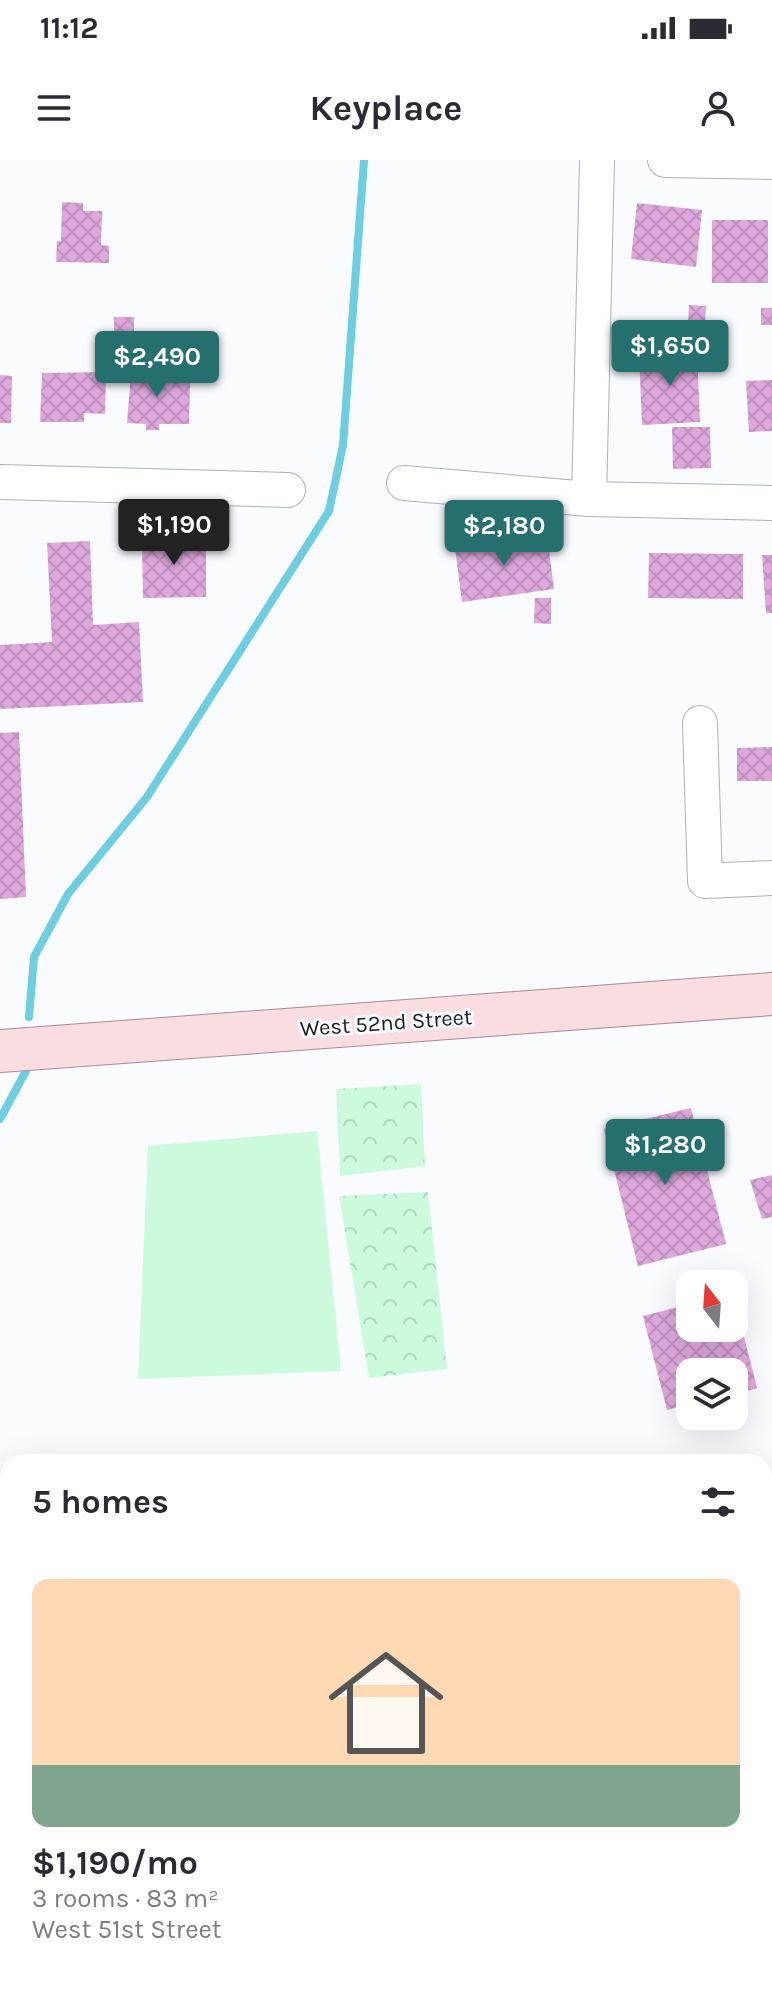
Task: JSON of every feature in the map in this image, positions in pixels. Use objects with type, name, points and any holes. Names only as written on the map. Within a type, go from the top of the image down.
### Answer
[{"type":"main road","name":"West 52nd Street","points":[[0,1051],[772,994]]},
{"type":"street","points":[[589,499],[597,160]]},
{"type":"street","points":[[665,160],[772,162]]},
{"type":"street","points":[[0,482],[288,490]]},
{"type":"street","points":[[404,483],[589,499],[772,503]]},
{"type":"street","points":[[700,723],[705,881],[772,878],[772,891]]},
{"type":"green space","points":[[421,1084],[425,1166],[340,1176],[336,1089]]},
{"type":"green space","points":[[317,1131],[341,1371],[138,1379],[148,1146]]},
{"type":"green space","points":[[428,1192],[447,1369],[369,1378],[339,1196]]},
{"type":"building","points":[[62,202],[83,203],[83,211],[102,211],[101,245],[109,246],[109,263],[56,262],[57,241],[61,241]]},
{"type":"building","points":[[637,203],[702,210],[696,267],[631,259]]},
{"type":"building","points":[[712,220],[768,220],[768,283],[712,283]]},
{"type":"building","points":[[689,305],[706,306],[705,323],[688,322]]},
{"type":"building","points":[[761,308],[772,308],[772,325],[761,325]]},
{"type":"building","points":[[114,317],[134,317],[134,357],[114,357]]},
{"type":"building","points":[[697,351],[700,422],[642,425],[639,354]]},
{"type":"building","points":[[132,359],[145,359],[145,369],[152,369],[152,380],[190,381],[189,424],[159,424],[159,430],[146,430],[146,424],[127,423]]},
{"type":"building","points":[[106,372],[105,414],[84,413],[84,422],[40,422],[42,373]]},
{"type":"building","points":[[0,375],[12,376],[11,423],[0,423]]},
{"type":"building","points":[[772,380],[772,431],[749,432],[746,381]]},
{"type":"building","points":[[672,427],[710,427],[711,468],[673,469]]},
{"type":"building","points":[[547,535],[554,589],[462,602],[455,548]]},
{"type":"building","points":[[206,536],[206,597],[143,598],[142,538]]},
{"type":"building","points":[[90,541],[93,625],[139,622],[143,702],[0,709],[0,645],[52,642],[47,543]]},
{"type":"building","points":[[649,553],[743,554],[743,599],[648,598]]},
{"type":"building","points":[[762,555],[772,555],[772,613],[766,613]]},
{"type":"building","points":[[535,598],[551,598],[551,624],[534,623]]},
{"type":"building","points":[[19,732],[26,897],[0,899],[0,733]]},
{"type":"building","points":[[772,747],[772,781],[737,781],[737,748]]},
{"type":"building","points":[[691,1108],[726,1244],[638,1266],[604,1129]]},
{"type":"building","points":[[772,1175],[772,1217],[762,1219],[750,1180]]},
{"type":"building","points":[[676,1308],[676,1342],[745,1342],[757,1388],[748,1391],[748,1358],[676,1358],[676,1408],[667,1410],[643,1316]]},
{"type":"waterway","points":[[29,1017],[34,957],[68,894],[147,797],[329,511],[343,445],[364,160]]},
{"type":"waterway","points":[[0,1119],[26,1071]]}]
